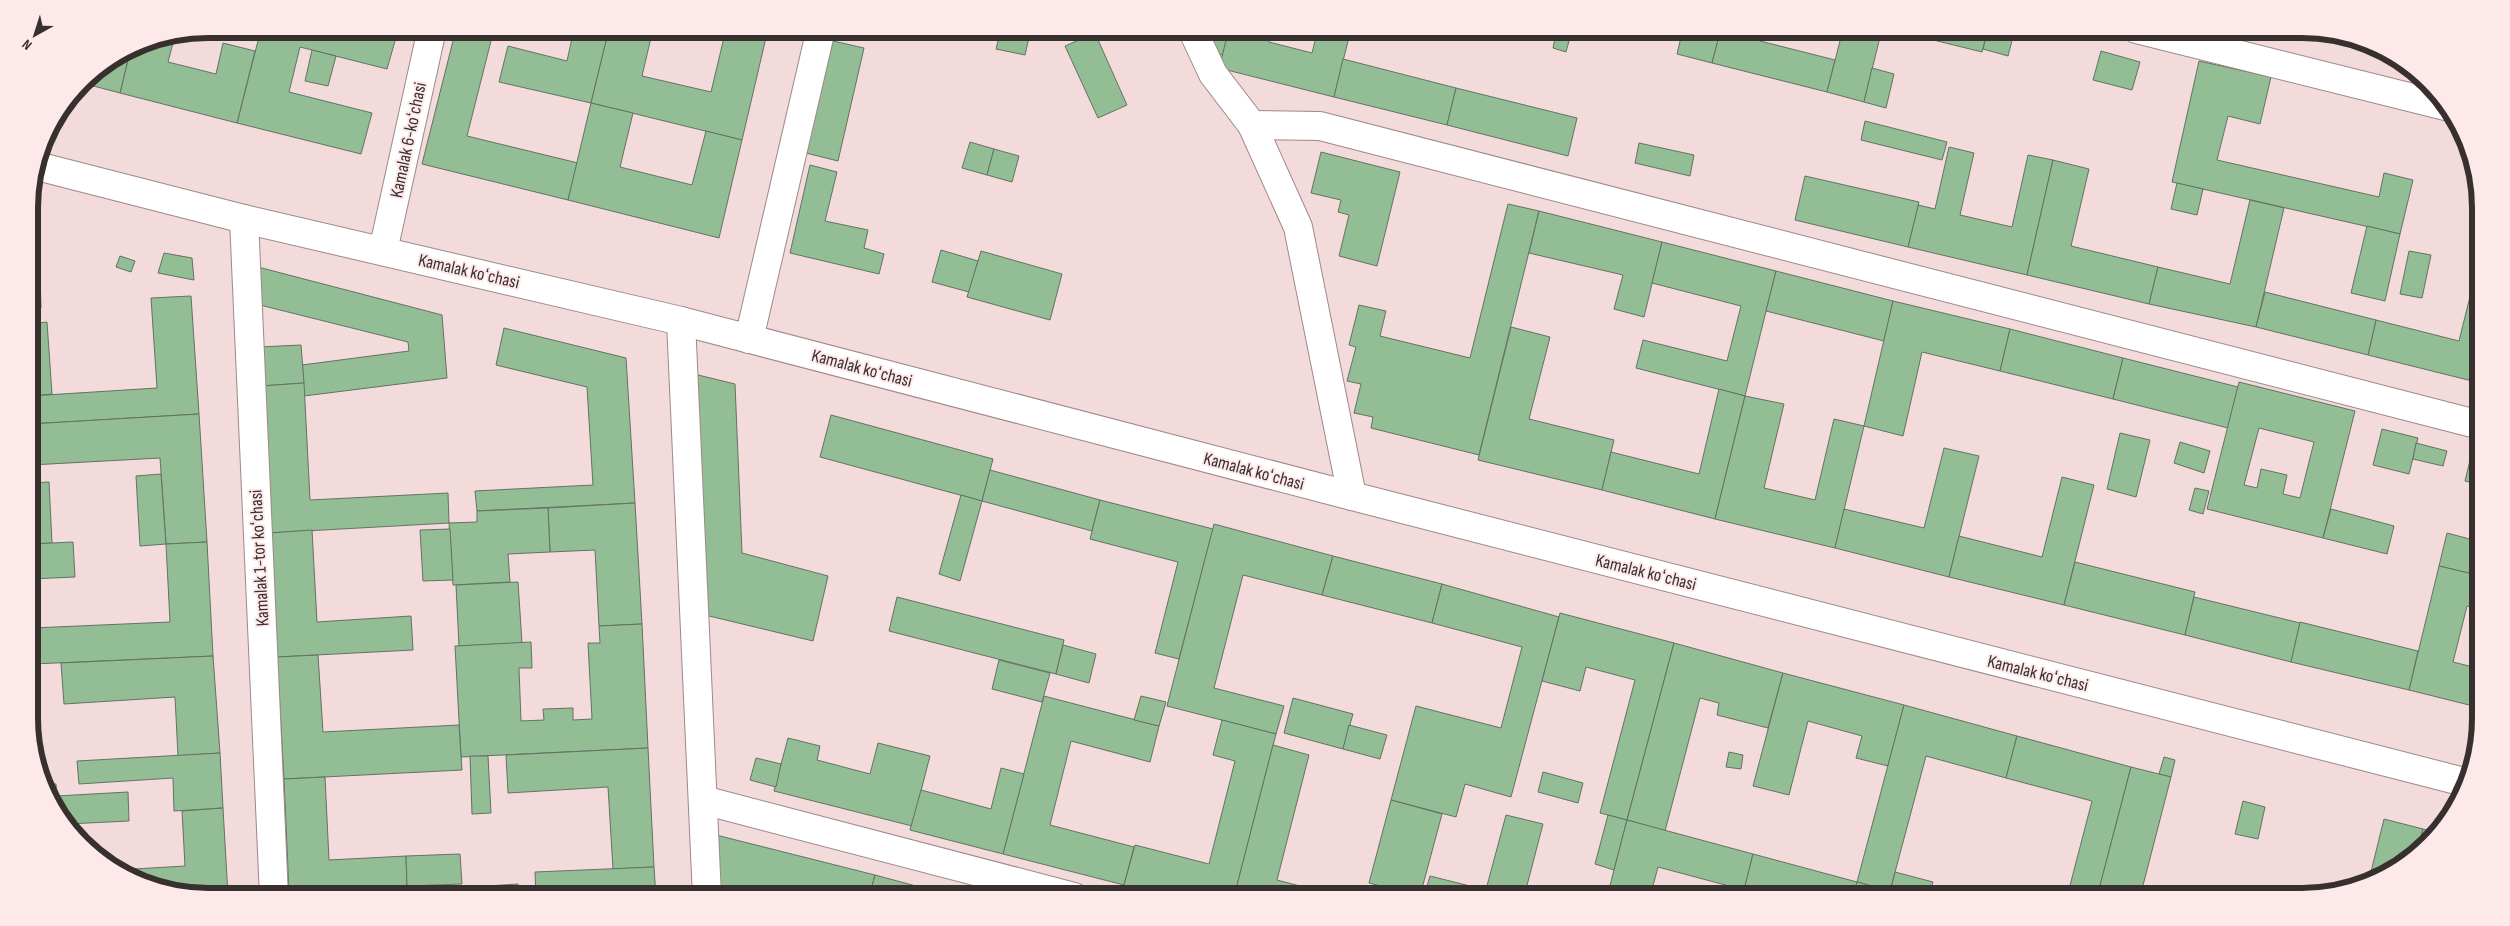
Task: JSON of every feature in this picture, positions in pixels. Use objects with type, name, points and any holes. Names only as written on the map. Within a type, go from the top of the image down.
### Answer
[{"type":"street","name":"Kamalak 6-koʻchasi","points":[[383,251],[430,38]]},
{"type":"street","points":[[749,339],[819,38]]},
{"type":"street","points":[[1196,38],[1213,74],[1252,125],[1298,227],[1352,496]]},
{"type":"street","points":[[2172,38],[2437,104]]},
{"type":"street","points":[[1252,125],[1320,126],[2472,423]]},
{"type":"street","name":"Kamalak koʻchasi","points":[[42,167],[244,218],[681,321],[2460,781]]},
{"type":"street","name":"Kamalak 1-tor koʻchasi","points":[[244,218],[274,888]]},
{"type":"street","points":[[681,321],[707,888]]},
{"type":"street","points":[[702,800],[1039,888]]},
{"type":"building","points":[[259,38],[396,38],[387,69],[300,47],[289,92],[372,113],[361,154],[237,123]]},
{"type":"building","points":[[454,38],[492,38],[467,136],[578,163],[568,200],[422,164]]},
{"type":"building","points":[[572,38],[607,38],[591,103],[499,82],[508,46],[567,61]]},
{"type":"building","points":[[607,38],[651,38],[642,76],[711,92],[724,38],[766,38],[742,140],[591,103]]},
{"type":"building","points":[[999,38],[1029,38],[1025,55],[996,49]]},
{"type":"building","points":[[1083,38],[1097,38],[1127,105],[1098,118],[1065,46]]},
{"type":"building","points":[[1205,38],[1227,38],[1223,55],[1211,52]]},
{"type":"building","points":[[1227,38],[1270,38],[1269,42],[1312,53],[1316,38],[1349,38],[1334,97],[1219,68]]},
{"type":"building","points":[[1555,38],[1569,41],[1566,52],[1553,48]]},
{"type":"building","points":[[1681,38],[1719,38],[1712,63],[1677,54]]},
{"type":"building","points":[[1719,38],[1761,38],[1760,41],[1835,60],[1827,92],[1712,63]]},
{"type":"building","points":[[1841,38],[1880,38],[1864,102],[1827,92]]},
{"type":"building","points":[[1925,38],[1986,38],[1982,52]]},
{"type":"building","points":[[1986,38],[2013,38],[2008,56],[1983,49]]},
{"type":"building","points":[[173,41],[168,62],[216,74],[223,43],[255,51],[237,123],[120,93],[129,57],[164,43]]},
{"type":"building","points":[[833,41],[864,48],[838,161],[806,153]]},
{"type":"building","points":[[312,50],[336,56],[328,86],[305,81]]},
{"type":"building","points":[[2101,51],[2140,62],[2132,90],[2093,80]]},
{"type":"building","points":[[129,57],[120,93],[89,85],[113,66]]},
{"type":"building","points":[[1343,59],[1456,88],[1447,125],[1334,97]]},
{"type":"building","points":[[2199,61],[2271,77],[2260,124],[2228,116],[2217,160],[2379,197],[2384,173],[2413,180],[2400,234],[2172,182]]},
{"type":"building","points":[[1872,68],[1894,74],[1886,108],[1864,102]]},
{"type":"building","points":[[1456,88],[1577,118],[1568,156],[1447,125]]},
{"type":"building","points":[[591,103],[633,113],[620,167],[692,185],[706,131],[742,140],[719,238],[568,200]]},
{"type":"building","points":[[1865,121],[1947,142],[1942,160],[1861,140]]},
{"type":"building","points":[[970,142],[994,149],[987,175],[962,168]]},
{"type":"building","points":[[1639,143],[1694,155],[1690,176],[1635,163]]},
{"type":"building","points":[[1949,147],[1974,153],[1960,215],[2012,227],[2028,155],[2053,160],[2027,275],[1908,247],[1918,205],[1935,209]]},
{"type":"building","points":[[994,149],[1019,156],[1012,182],[987,175]]},
{"type":"building","points":[[1321,152],[1400,172],[1377,266],[1339,256],[1349,215],[1338,212],[1341,200],[1311,193]]},
{"type":"building","points":[[2053,160],[2089,169],[2071,246],[2158,267],[2149,304],[2027,275]]},
{"type":"building","points":[[810,165],[837,172],[825,221],[868,230],[864,248],[884,254],[879,274],[790,253]]},
{"type":"building","points":[[1805,176],[1919,202],[1908,247],[1795,220]]},
{"type":"building","points":[[2177,183],[2203,189],[2197,215],[2171,209]]},
{"type":"building","points":[[2250,200],[2284,208],[2256,327],[2149,304],[2158,267],[2230,284]]},
{"type":"building","points":[[1508,204],[1539,211],[1479,455],[1371,428],[1373,417],[1354,413],[1361,384],[1347,381],[1356,347],[1349,345],[1359,305],[1386,311],[1380,336],[1470,358]]},
{"type":"building","points":[[1539,211],[1662,242],[1644,317],[1614,309],[1623,275],[1529,253]]},
{"type":"building","points":[[2367,226],[2400,234],[2385,301],[2351,293]]},
{"type":"building","points":[[1662,242],[1776,271],[1745,396],[1636,368],[1643,340],[1727,361],[1741,306],[1652,283]]},
{"type":"building","points":[[941,250],[978,261],[969,292],[932,282]]},
{"type":"building","points":[[981,251],[1062,274],[1050,320],[967,297]]},
{"type":"building","points":[[2409,251],[2431,255],[2422,298],[2400,294]]},
{"type":"building","points":[[164,253],[192,258],[194,280],[158,273]]},
{"type":"building","points":[[120,256],[135,261],[131,272],[116,267]]},
{"type":"building","points":[[258,267],[442,315],[447,378],[304,396],[302,365],[409,351],[408,342],[260,305]]},
{"type":"building","points":[[1776,271],[1893,301],[1884,341],[1766,311]]},
{"type":"building","points":[[38,275],[40,275],[41,308],[38,308]]},
{"type":"building","points":[[2472,288],[2472,381],[2368,355],[2376,320],[2459,341]]},
{"type":"building","points":[[2265,292],[2376,320],[2368,355],[2256,327]]},
{"type":"building","points":[[191,296],[199,414],[38,424],[38,395],[157,388],[151,298]]},
{"type":"building","points":[[1893,301],[2010,329],[2000,371],[1922,352],[1903,436],[1864,426]]},
{"type":"building","points":[[47,322],[52,394],[38,395],[38,323]]},
{"type":"building","points":[[1511,327],[1550,337],[1529,419],[1614,440],[1602,490],[1478,460]]},
{"type":"building","points":[[504,328],[626,358],[635,503],[477,511],[475,491],[593,485],[587,387],[496,365]]},
{"type":"building","points":[[2010,329],[2123,358],[2113,399],[2000,371]]},
{"type":"building","points":[[301,345],[304,383],[261,386],[259,347]]},
{"type":"building","points":[[2123,358],[2238,387],[2228,428],[2113,399]]},
{"type":"building","points":[[694,374],[735,384],[742,553],[828,576],[813,641],[705,615]]},
{"type":"building","points":[[2239,382],[2355,411],[2323,538],[2207,509]],"holes":[[[2259,428],[2314,442],[2300,498],[2283,494],[2287,475],[2261,469],[2257,488],[2244,485]]]},
{"type":"building","points":[[304,383],[310,500],[448,493],[449,523],[269,533],[261,386]]},
{"type":"building","points":[[1719,389],[1745,396],[1715,519],[1602,490],[1611,452],[1699,474]]},
{"type":"building","points":[[1745,396],[1784,404],[1764,488],[1815,500],[1834,419],[1864,426],[1835,548],[1715,519]]},
{"type":"building","points":[[199,414],[207,542],[166,544],[160,458],[38,465],[38,424]]},
{"type":"building","points":[[831,415],[993,459],[982,501],[820,457]]},
{"type":"building","points":[[2382,429],[2418,438],[2409,474],[2373,465]]},
{"type":"building","points":[[2120,433],[2150,440],[2136,497],[2107,489]]},
{"type":"building","points":[[2180,442],[2210,451],[2204,473],[2174,463]]},
{"type":"building","points":[[2416,443],[2447,451],[2443,466],[2413,459]]},
{"type":"building","points":[[1944,448],[1979,456],[1949,577],[1835,548],[1844,509],[1924,528]]},
{"type":"building","points":[[2472,452],[2472,483],[2465,481]]},
{"type":"building","points":[[990,470],[1100,500],[1092,531],[982,501]]},
{"type":"building","points":[[161,474],[166,544],[140,546],[136,476]]},
{"type":"building","points":[[2062,477],[2094,485],[2064,605],[1949,577],[1959,536],[2042,557]]},
{"type":"building","points":[[49,482],[52,543],[38,544],[38,483]]},
{"type":"building","points":[[2195,488],[2209,491],[2203,514],[2189,510]]},
{"type":"building","points":[[961,495],[982,501],[960,581],[939,574]]},
{"type":"building","points":[[1100,500],[1213,529],[1179,659],[1155,653],[1178,562],[1090,539]]},
{"type":"building","points":[[635,503],[642,624],[599,626],[595,550],[550,552],[548,508]]},
{"type":"building","points":[[548,508],[550,552],[508,554],[510,582],[453,585],[449,523],[477,522],[477,511]]},
{"type":"building","points":[[2331,509],[2394,526],[2387,554],[2323,538]]},
{"type":"building","points":[[1214,524],[1333,556],[1322,595],[1243,575],[1214,688],[1284,706],[1276,734],[1167,706]]},
{"type":"building","points":[[450,529],[453,580],[423,581],[420,530]]},
{"type":"building","points":[[312,530],[317,622],[411,616],[413,650],[277,657],[269,533]]},
{"type":"building","points":[[2447,533],[2472,540],[2472,574],[2439,566]]},
{"type":"building","points":[[73,542],[75,577],[38,579],[38,544]]},
{"type":"building","points":[[207,542],[213,656],[38,664],[38,628],[170,622],[166,544]]},
{"type":"building","points":[[1333,556],[1442,584],[1432,623],[1322,595]]},
{"type":"building","points":[[2075,562],[2195,592],[2185,635],[2064,605]]},
{"type":"building","points":[[2439,566],[2472,574],[2472,607],[2467,606],[2453,662],[2472,667],[2472,706],[2409,690]]},
{"type":"building","points":[[518,582],[522,643],[459,646],[456,585]]},
{"type":"building","points":[[1442,584],[1559,617],[1511,797],[1465,784],[1456,817],[1391,800],[1416,706],[1501,728],[1522,647],[1432,623]]},
{"type":"building","points":[[897,597],[1064,640],[1056,674],[889,631]]},
{"type":"building","points":[[2194,597],[2300,623],[2291,662],[2185,635]]},
{"type":"building","points":[[1560,613],[1674,643],[1627,820],[1600,813],[1635,680],[1586,667],[1580,691],[1542,681]]},
{"type":"building","points":[[2300,622],[2418,651],[2409,690],[2291,662]]},
{"type":"building","points":[[642,624],[648,748],[461,757],[455,646],[531,642],[532,668],[519,668],[521,721],[544,720],[543,709],[573,708],[573,720],[592,719],[588,643],[600,643],[599,626]]},
{"type":"building","points":[[1674,643],[1783,673],[1768,728],[1717,715],[1719,703],[1700,698],[1665,831],[1627,820]]},
{"type":"building","points":[[1063,645],[1096,654],[1089,683],[1056,674]]},
{"type":"building","points":[[318,655],[323,732],[459,725],[462,770],[284,779],[277,657]]},
{"type":"building","points":[[213,656],[220,753],[178,756],[175,697],[64,704],[61,663]]},
{"type":"building","points":[[999,660],[1050,673],[1042,702],[992,689]]},
{"type":"building","points":[[1783,673],[1904,705],[1888,766],[1856,758],[1862,736],[1808,721],[1789,795],[1753,786]]},
{"type":"building","points":[[1044,696],[1159,726],[1150,762],[1071,741],[1050,825],[1134,847],[1124,885],[1003,854]]},
{"type":"building","points":[[1141,696],[1166,702],[1159,726],[1134,720]]},
{"type":"building","points":[[1293,698],[1353,714],[1343,749],[1284,733]]},
{"type":"building","points":[[1904,705],[2017,736],[2006,778],[1926,756],[1891,888],[1879,888],[1857,882]]},
{"type":"building","points":[[1222,720],[1276,734],[1236,888],[1136,888],[1124,885],[1135,845],[1209,864],[1235,761],[1213,755]]},
{"type":"building","points":[[1349,725],[1387,735],[1380,759],[1343,749]]},
{"type":"building","points":[[2017,736],[2131,767],[2099,888],[2069,888],[2092,801],[2006,778]]},
{"type":"building","points":[[788,738],[820,746],[817,760],[870,774],[878,743],[930,756],[912,826],[774,791]]},
{"type":"building","points":[[1273,745],[1309,755],[1277,880],[1308,888],[1236,888]]},
{"type":"building","points":[[648,748],[654,867],[613,869],[608,787],[508,793],[506,755]]},
{"type":"building","points":[[1729,752],[1743,755],[1741,769],[1726,767]]},
{"type":"building","points":[[220,753],[223,808],[174,811],[173,778],[79,784],[77,761]]},
{"type":"building","points":[[470,756],[488,756],[491,813],[472,814]]},
{"type":"building","points":[[2164,757],[2175,760],[2171,777],[2159,774]]},
{"type":"building","points":[[756,758],[781,764],[776,787],[750,780]]},
{"type":"building","points":[[2131,767],[2171,777],[2142,888],[2099,888]]},
{"type":"building","points":[[1001,768],[1024,774],[1003,854],[910,830],[921,790],[991,809]]},
{"type":"building","points":[[1543,772],[1583,783],[1578,803],[1538,792]]},
{"type":"building","points":[[325,777],[329,860],[406,856],[407,886],[289,888],[284,779]]},
{"type":"building","points":[[51,784],[56,784],[57,797]]},
{"type":"building","points":[[128,792],[129,821],[74,824],[56,796]]},
{"type":"building","points":[[1391,800],[1442,814],[1422,888],[1389,888],[1369,883]]},
{"type":"building","points":[[2243,801],[2265,807],[2258,839],[2235,834]]},
{"type":"building","points":[[223,808],[228,888],[185,887],[164,883],[134,872],[134,869],[185,866],[182,811]]},
{"type":"building","points":[[1506,815],[1543,824],[1526,888],[1486,888]]},
{"type":"building","points":[[1608,815],[1627,820],[1614,870],[1595,864]]},
{"type":"building","points":[[2384,819],[2423,829],[2420,842],[2387,866],[2370,874]]},
{"type":"building","points":[[1627,820],[1753,854],[1744,888],[1737,888],[1658,867],[1652,888],[1609,888]]},
{"type":"building","points":[[2423,829],[2430,830],[2423,839],[2420,842]]},
{"type":"building","points":[[716,835],[875,875],[871,888],[719,888]]},
{"type":"building","points":[[460,854],[462,884],[407,886],[406,856]]},
{"type":"building","points":[[1753,854],[1857,882],[1855,888],[1744,888]]},
{"type":"building","points":[[654,867],[655,888],[536,888],[535,872]]},
{"type":"building","points":[[1895,872],[1933,882],[1931,888],[1891,888]]},
{"type":"building","points":[[875,875],[923,888],[871,888]]},
{"type":"building","points":[[1430,876],[1478,888],[1427,888]]},
{"type":"building","points":[[1857,882],[1879,888],[1855,888]]},
{"type":"building","points":[[518,884],[518,888],[471,888]]}]
